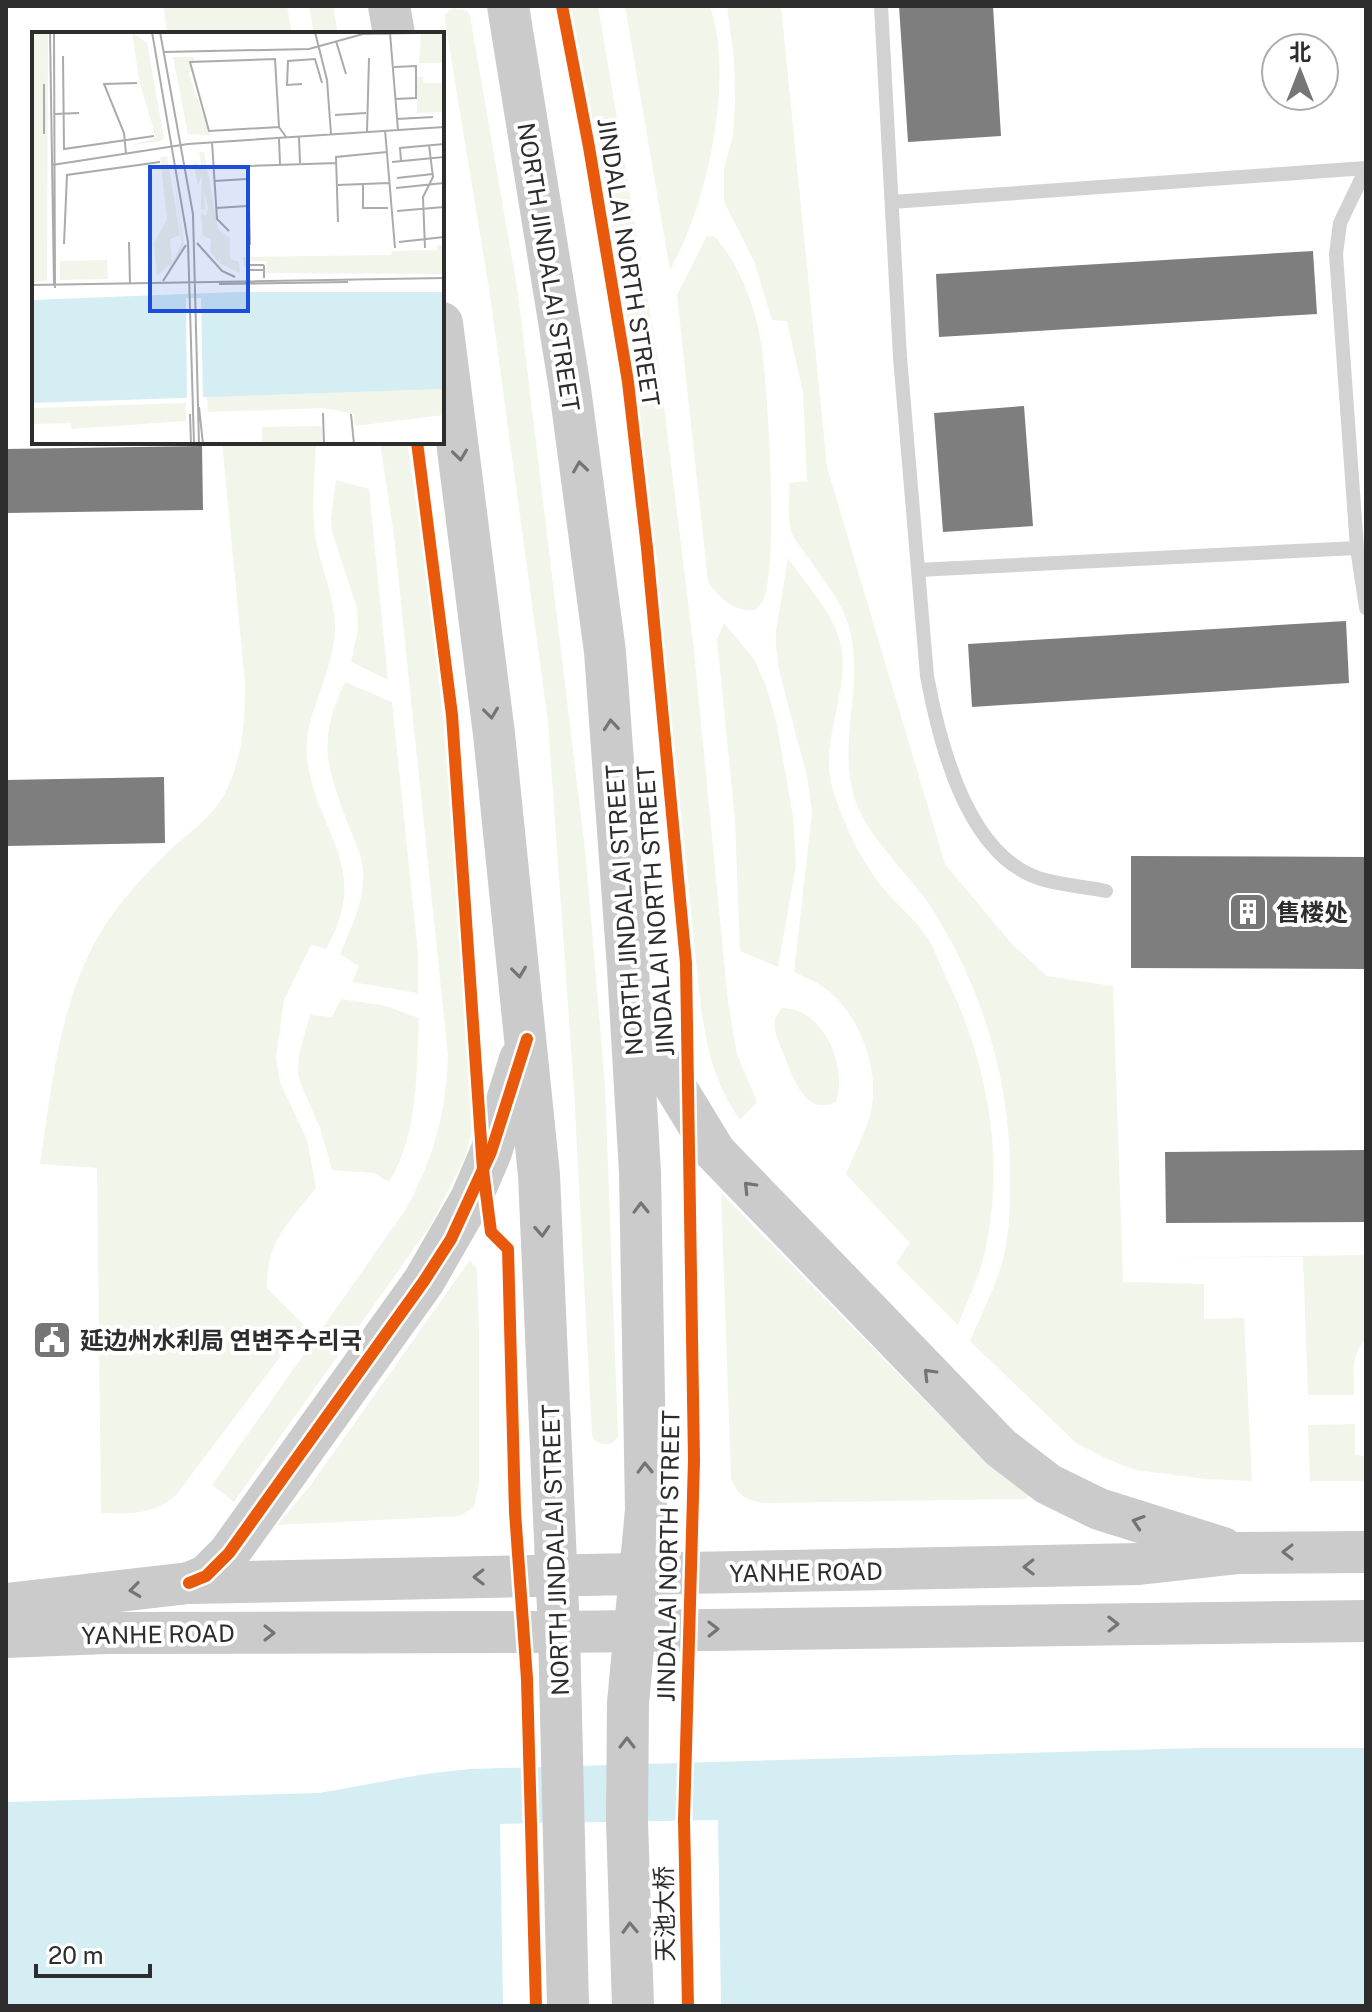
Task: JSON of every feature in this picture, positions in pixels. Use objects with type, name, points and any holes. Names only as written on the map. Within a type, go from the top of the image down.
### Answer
[{"type":"main road","name":"NORTH JINDALAI STREET","points":[[506,8],[570,389],[605,652],[631,1014],[640,1172],[646,1495],[628,1703],[627,1821],[633,2006]]},
{"type":"main road","name":"NORTH JINDALAI STREET","points":[[444,339],[494,734],[527,1039],[540,1203],[559,1632],[568,2006]]},
{"type":"main road","points":[[631,1014],[715,1152],[1001,1448],[1048,1484],[1099,1509],[1239,1553]]},
{"type":"main road","points":[[189,1583],[206,1576],[229,1553],[451,1239],[491,1152],[527,1039]]},
{"type":"main road","name":"YANHE ROAD","points":[[6,1604],[189,1583],[1139,1564],[1239,1553],[1366,1552]]},
{"type":"main road","name":"YANHE ROAD","points":[[6,1637],[107,1633],[559,1632],[1366,1621]]},
{"type":"lane","points":[[881,6],[900,357],[927,676],[935,722],[948,767],[985,838],[1008,863],[1035,877],[1106,891]]},
{"type":"lane","points":[[892,202],[1366,169],[1340,223],[1336,254],[1357,548],[1366,608]]},
{"type":"lane","points":[[918,570],[1357,548]]},
{"type":"shaded area","points":[[166,6],[287,6],[292,32],[167,32]]},
{"type":"shaded area","points":[[309,6],[333,6],[338,32],[314,32]]},
{"type":"shaded area","points":[[571,6],[598,6],[659,366],[694,650],[728,1002],[737,1054],[757,1102],[740,1120],[713,1067],[701,1009],[643,441],[607,193]]},
{"type":"shaded area","points":[[625,6],[710,6],[717,36],[720,69],[718,104],[706,177],[670,270]]},
{"type":"shaded area","points":[[727,6],[781,6],[827,467],[945,864],[1012,944],[1047,976],[1113,986],[1123,1282],[1204,1284],[1204,1319],[1244,1318],[1252,1481],[1135,1470],[1107,1459],[1076,1443],[970,1341],[999,1273],[1008,1232],[1009,1143],[1000,1074],[981,1007],[968,975],[926,899],[864,820],[851,783],[849,738],[854,669],[848,624],[835,596],[795,539],[790,526],[789,483],[807,481],[803,393],[787,321],[772,320],[754,261],[724,202],[724,169],[733,135],[735,100],[734,59]]},
{"type":"shaded area","points":[[453,8],[468,11],[470,16],[518,293],[586,858],[605,1085],[618,1436],[608,1444],[595,1441],[592,1435],[574,1090],[548,722],[490,295],[445,21],[445,14]]},
{"type":"shaded area","points":[[707,236],[715,237],[723,247],[744,284],[757,324],[763,359],[769,430],[770,552],[768,582],[763,601],[755,610],[740,609],[728,603],[708,582],[677,295]]},
{"type":"shaded area","points":[[222,444],[316,444],[315,533],[331,596],[335,628],[330,661],[309,727],[307,758],[312,785],[338,851],[344,895],[339,920],[326,949],[311,945],[284,1000],[276,1058],[280,1082],[307,1140],[316,1188],[288,1222],[275,1245],[270,1258],[267,1288],[304,1325],[176,1495],[150,1510],[101,1513],[97,1168],[40,1164],[52,1080],[72,998],[93,946],[137,884],[206,818],[224,795],[239,754],[245,683]]},
{"type":"shaded area","points":[[380,444],[407,444],[426,566],[444,726],[473,1110],[471,1135],[465,1157],[430,1226],[234,1502],[212,1485],[406,1209],[431,1153],[445,1097],[448,1056],[394,536]]},
{"type":"shaded area","points":[[336,480],[369,489],[388,680],[351,662],[358,630],[357,608],[332,532]]},
{"type":"shaded area","points":[[788,558],[833,622],[841,646],[841,682],[829,754],[829,772],[837,803],[853,841],[874,876],[922,930],[932,946],[960,1007],[982,1075],[993,1145],[991,1216],[983,1260],[958,1325],[896,1263],[910,1243],[846,1174],[871,1111],[873,1078],[870,1061],[858,1028],[838,1000],[822,986],[794,972],[812,812],[807,776],[779,670],[776,647]]},
{"type":"shaded area","points":[[724,623],[754,659],[766,686],[776,720],[793,816],[796,865],[778,967],[740,951],[735,820],[717,639]]},
{"type":"shaded area","points":[[345,682],[392,702],[418,953],[418,993],[352,982],[359,966],[340,954],[356,914],[363,882],[361,859],[334,785],[328,753],[331,721]]},
{"type":"shaded area","points":[[341,999],[386,1006],[419,1018],[411,1123],[399,1163],[389,1182],[374,1173],[332,1170],[320,1128],[300,1082],[299,1055],[310,1015],[332,1017]]},
{"type":"shaded area","points":[[782,1008],[810,1018],[829,1042],[839,1073],[836,1102],[816,1104],[808,1100],[796,1083],[775,1028],[775,1019]]},
{"type":"shaded area","points":[[721,1193],[949,1425],[1032,1490],[1026,1499],[763,1503],[739,1493],[731,1478]]},
{"type":"shaded area","points":[[1366,1255],[1366,1339],[1355,1358],[1354,1395],[1308,1395],[1303,1257],[1159,1258]]},
{"type":"shaded area","points":[[470,1260],[477,1269],[479,1334],[479,1483],[474,1507],[460,1516],[277,1525],[310,1486]]},
{"type":"shaded area","points":[[1355,1424],[1355,1455],[1366,1456],[1366,1481],[1310,1481],[1308,1425]]},
{"type":"water","points":[[1198,1748],[1366,1748],[1366,2006],[6,2006],[6,1802],[319,1793],[470,1769]]},
{"type":"pier","points":[[718,1820],[721,2006],[503,2006],[500,1824]]},
{"type":"building","points":[[899,6],[993,6],[1001,136],[908,142]]},
{"type":"building","points":[[1313,251],[1317,314],[939,337],[936,274]]},
{"type":"building","points":[[1024,406],[1033,526],[943,532],[934,413]]},
{"type":"building","points":[[202,446],[203,510],[6,513],[6,449]]},
{"type":"building","points":[[1346,621],[1349,683],[972,707],[968,644]]},
{"type":"building","points":[[164,777],[165,843],[6,846],[6,780]]},
{"type":"building","name":"售楼处","points":[[1131,856],[1366,857],[1366,969],[1131,968]]},
{"type":"building","points":[[1366,1150],[1366,1222],[1166,1223],[1165,1152]]},
{"type":"cycle path","name":"JINDALAI NORTH STREET","points":[[562,6],[628,382],[647,548],[686,963],[694,1460],[684,1820],[688,2006]]},
{"type":"cycle path","points":[[417,444],[452,715],[483,1170],[491,1232],[508,1249],[515,1512],[527,1679],[536,2006]]},
{"type":"cycle path","points":[[189,1583],[206,1576],[229,1553],[451,1239],[491,1152],[527,1039]]},
{"type":"place","name":"售楼处","points":[[1248,912]]},
{"type":"place","name":"延边州水利局 연변주수리국","points":[[52,1340]]}]
